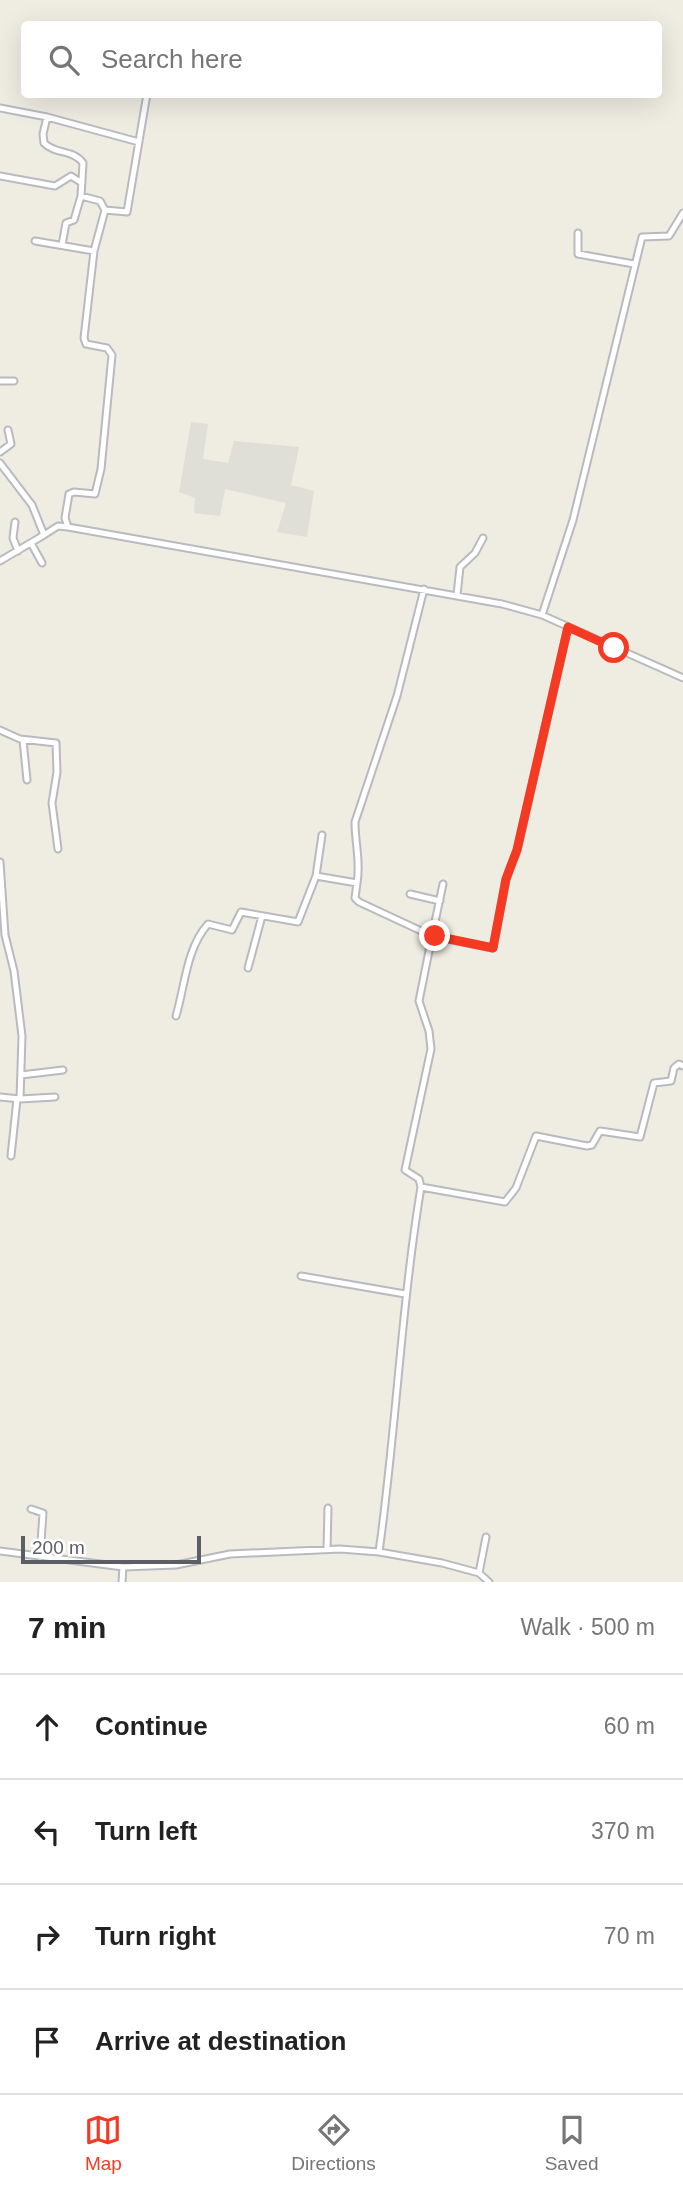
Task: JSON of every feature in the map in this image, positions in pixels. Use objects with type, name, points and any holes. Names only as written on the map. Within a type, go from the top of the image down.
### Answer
[{"type":"street","points":[[105,210],[127,212],[146,98]]},
{"type":"street","points":[[0,108],[47,117],[139,142]]},
{"type":"street","points":[[47,117],[44,143],[55,151],[79,158],[83,163],[81,196],[74,220],[66,223],[62,246]]},
{"type":"street","points":[[0,176],[55,186],[71,176],[82,183]]},
{"type":"street","points":[[68,527],[65,515],[70,493],[94,495],[97,492],[113,358],[107,348],[84,342],[94,251],[105,210],[100,201],[81,196]]},
{"type":"street","points":[[542,615],[573,520],[642,237],[668,236],[683,213]]},
{"type":"street","points":[[578,233],[578,254],[634,264]]},
{"type":"street","points":[[35,241],[94,251]]},
{"type":"street","points":[[0,381],[14,381]]},
{"type":"street","points":[[0,452],[11,444],[8,430]]},
{"type":"street","points":[[0,463],[32,505],[44,535]]},
{"type":"street","points":[[15,522],[13,538],[18,551]]},
{"type":"street","points":[[0,561],[58,526],[68,527],[281,567],[457,595],[542,615],[683,678]]},
{"type":"street","points":[[457,595],[460,567],[475,553],[483,538]]},
{"type":"street","points":[[31,543],[42,563]]},
{"type":"street","points":[[424,589],[397,696],[355,822],[355,843],[361,862],[355,898],[432,936],[493,948],[506,879],[517,850],[568,627]]},
{"type":"street","points":[[0,730],[23,740],[52,741],[58,749],[52,803],[58,849]]},
{"type":"street","points":[[23,740],[27,780]]},
{"type":"street","points":[[176,1016],[187,966],[199,933],[209,924],[232,930],[240,912],[300,921],[304,900],[316,876],[322,835]]},
{"type":"street","points":[[0,862],[5,936],[14,971],[22,1036],[19,1099],[10,1156]]},
{"type":"street","points":[[316,876],[357,883]]},
{"type":"street","points":[[379,1552],[392,1454],[405,1294],[421,1187],[419,1178],[407,1173],[405,1167],[431,1049],[429,1031],[419,1001],[443,884]]},
{"type":"street","points":[[410,894],[440,901]]},
{"type":"street","points":[[248,968],[262,916]]},
{"type":"street","points":[[421,1187],[505,1202],[516,1188],[536,1136],[587,1146],[592,1145],[600,1131],[640,1137],[654,1083],[671,1081],[674,1068],[679,1064],[683,1066]]},
{"type":"street","points":[[21,1075],[63,1070]]},
{"type":"street","points":[[0,1097],[55,1097]]},
{"type":"street","points":[[301,1276],[405,1294]]},
{"type":"street","points":[[327,1549],[328,1508]]},
{"type":"street","points":[[31,1509],[43,1513],[40,1557]]},
{"type":"street","points":[[479,1573],[486,1537]]},
{"type":"street","points":[[0,1551],[124,1567],[176,1565],[230,1554],[327,1549],[379,1552],[479,1573],[489,1582]]},
{"type":"street","points":[[122,1582],[124,1567]]},
{"type":"shaded area","points":[[191,422],[208,424],[203,459],[228,463],[234,441],[299,447],[291,485],[314,491],[307,537],[277,532],[286,503],[225,489],[220,516],[194,513],[195,498],[179,492]]},
{"type":"route","points":[[435,936],[491,950],[493,948],[506,879],[517,850],[568,627],[614,648]]}]
